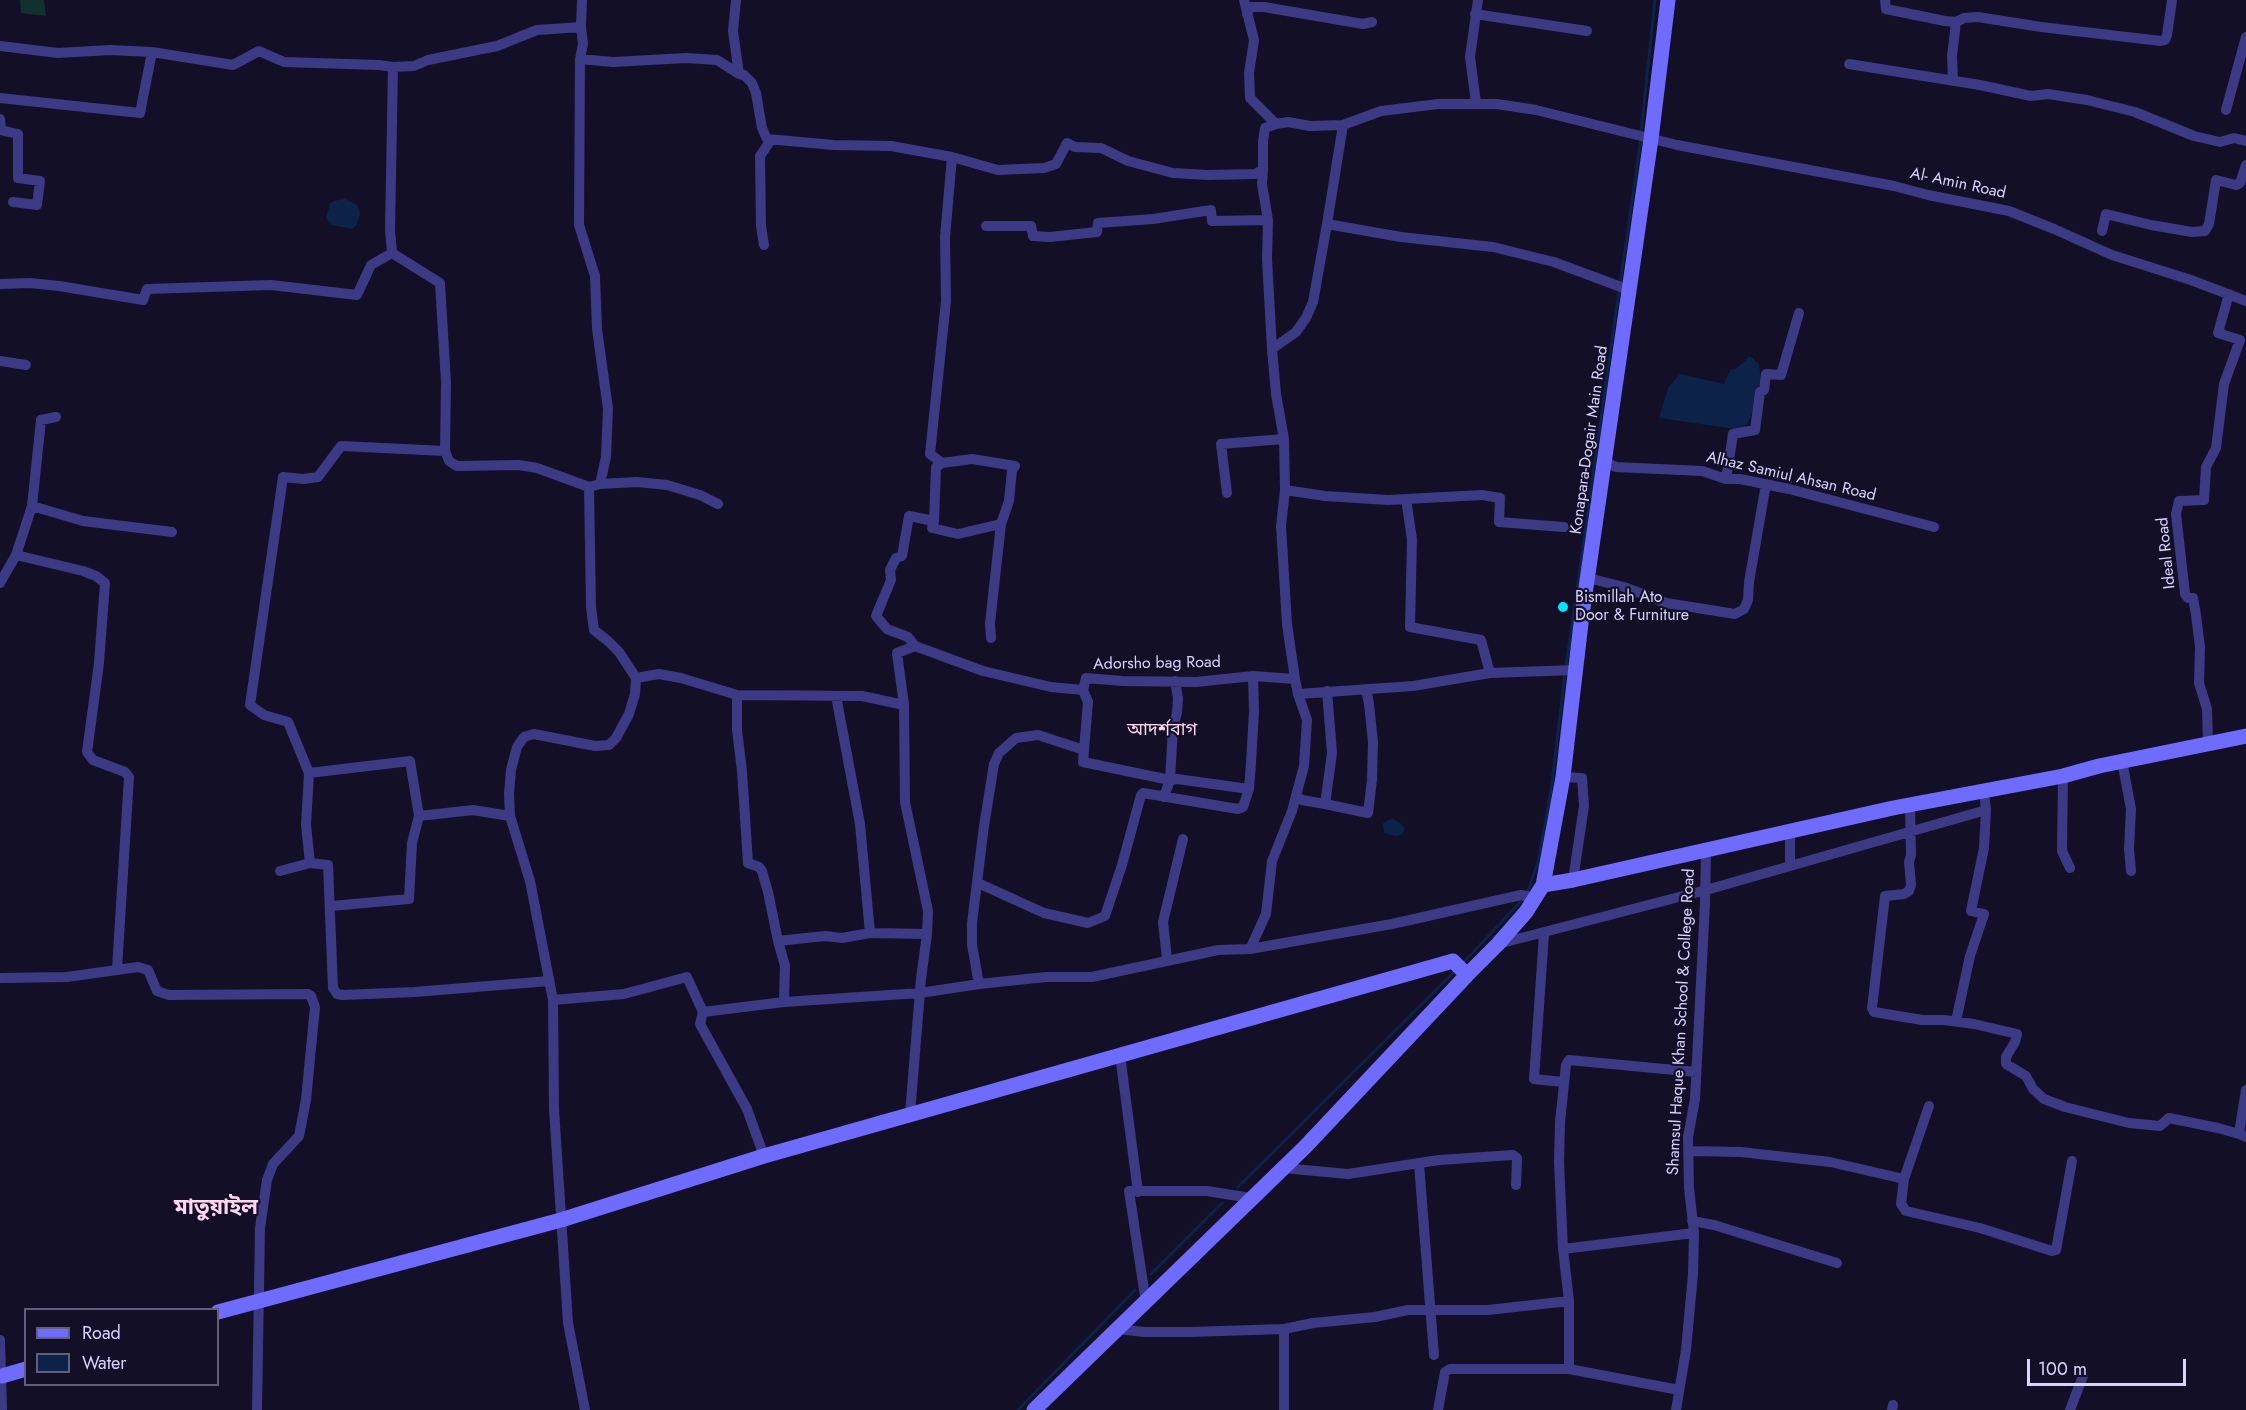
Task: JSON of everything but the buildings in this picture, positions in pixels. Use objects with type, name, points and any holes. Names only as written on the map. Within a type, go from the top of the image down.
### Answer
[{"type":"street","points":[[582,0],[583,44],[579,65],[581,114],[579,225],[594,276],[597,329],[608,409],[606,457],[594,486],[591,607],[594,630],[618,652],[636,678],[629,714],[616,738],[609,745],[595,746],[534,735],[524,737],[517,747],[511,770],[509,794],[510,816],[530,881],[553,1000],[554,1109],[568,1323],[585,1410]]},
{"type":"street","points":[[736,0],[733,31],[739,74]]},
{"type":"street","points":[[1244,0],[1254,40],[1249,73],[1250,98],[1276,124],[1265,128],[1262,184],[1268,220],[1267,259],[1272,349],[1276,394],[1284,439],[1285,490],[1281,526],[1287,624],[1298,694],[1307,720],[1304,766],[1272,861],[1266,914],[1250,949]]},
{"type":"street","points":[[1476,103],[1470,57],[1478,0]]},
{"type":"street","name":"Konapara-Dogair Main Road","points":[[1532,894],[1563,777],[1568,670],[1588,578],[1606,462],[1668,0]]},
{"type":"street","points":[[1885,0],[1886,9],[1920,18],[1956,22],[1964,18],[1978,17],[2161,41],[2167,35],[2172,0]]},
{"type":"street","points":[[1248,14],[1250,7],[1264,7],[1363,24],[1372,22]]},
{"type":"street","points":[[1475,14],[1587,31]]},
{"type":"street","points":[[1953,80],[1952,56],[1956,22]]},
{"type":"street","points":[[0,46],[58,53],[110,50],[152,52],[233,65],[259,51],[284,62],[368,64],[393,68],[414,66],[428,60],[497,46],[537,30],[581,27]]},
{"type":"street","points":[[2226,110],[2246,37]]},
{"type":"street","points":[[0,98],[140,113],[152,52]]},
{"type":"street","points":[[580,59],[613,62],[686,58],[717,60],[744,75],[752,83],[762,128],[766,139],[771,140],[834,145],[891,146],[952,157],[998,170],[1044,168],[1056,164],[1067,143],[1075,147],[1101,148],[1128,161],[1173,173],[1255,174],[1263,170]]},
{"type":"street","points":[[1849,64],[1953,80],[2031,96],[2048,94],[2087,100],[2135,112],[2194,136],[2220,142],[2234,138],[2246,141]]},
{"type":"street","points":[[392,253],[390,230],[393,68]]},
{"type":"street","name":"Al- Amin Road","points":[[1276,124],[1288,122],[1310,126],[1343,125],[1381,111],[1438,104],[1497,104],[1536,110],[1651,139],[1894,186],[2009,211],[2112,255],[2246,301]]},
{"type":"street","points":[[0,119],[1,130],[18,134],[18,178],[40,181],[37,205],[13,202]]},
{"type":"street","points":[[1272,349],[1296,332],[1313,302],[1343,125]]},
{"type":"street","points":[[764,244],[761,226],[760,156],[771,140]]},
{"type":"street","points":[[942,463],[930,454],[946,301],[945,237],[952,157]]},
{"type":"street","points":[[2102,231],[2106,214],[2151,225],[2192,232],[2205,231],[2210,224],[2216,180],[2240,183],[2246,165]]},
{"type":"street","points":[[986,226],[1031,226],[1033,236],[1050,237],[1097,232],[1098,223],[1153,219],[1211,210],[1212,221],[1268,220]]},
{"type":"street","points":[[1326,225],[1401,237],[1493,246],[1554,262],[1629,290]]},
{"type":"street","points":[[0,284],[30,283],[59,286],[143,300],[147,290],[271,285],[357,295],[371,265],[392,253]]},
{"type":"street","points":[[392,253],[440,284],[446,382],[445,451],[449,461],[457,466],[528,466],[594,486],[637,482],[667,485],[700,495],[718,504]]},
{"type":"street","name":"Ideal Road","points":[[2208,745],[2207,709],[2199,683],[2200,647],[2193,598],[2188,598],[2186,594],[2176,514],[2180,501],[2204,501],[2206,467],[2216,447],[2224,384],[2240,340],[2218,333],[2229,294]]},
{"type":"street","points":[[1726,479],[1733,434],[1755,430],[1760,392],[1764,390],[1766,374],[1781,375],[1799,313]]},
{"type":"street","points":[[0,361],[26,365]]},
{"type":"street","points":[[0,583],[16,555],[32,506],[41,420],[56,417]]},
{"type":"street","points":[[1227,493],[1221,444],[1284,439]]},
{"type":"street","points":[[310,863],[306,825],[309,773],[288,722],[264,715],[250,705],[283,477],[303,479],[318,477],[341,446],[445,451]]},
{"type":"street","points":[[992,638],[990,623],[1001,524],[1009,501],[1015,466],[972,459],[942,463],[936,467],[932,528],[957,534],[1001,524]]},
{"type":"street","name":"Alhaz Samiul Ahsan Road","points":[[1606,462],[1616,467],[1702,471],[1726,479],[1766,484],[1934,527]]},
{"type":"street","points":[[1588,578],[1624,587],[1666,603],[1735,614],[1744,609],[1748,600],[1766,484]]},
{"type":"street","points":[[1285,490],[1325,496],[1388,500],[1482,495],[1500,498],[1499,522],[1564,527]]},
{"type":"street","points":[[1406,499],[1412,539],[1410,627],[1481,640],[1490,673]]},
{"type":"street","points":[[32,506],[83,521],[172,532]]},
{"type":"street","name":"Adorsho bag Road","points":[[934,521],[909,516],[902,556],[896,558],[890,570],[891,580],[876,616],[887,628],[908,637],[915,646],[992,673],[1051,687],[1083,690],[1086,678],[1196,682],[1253,676],[1295,679]]},
{"type":"street","points":[[16,555],[83,571],[96,576],[105,583],[99,663],[87,752],[93,760],[125,772],[129,777],[117,969]]},
{"type":"street","points":[[910,1114],[927,934],[927,911],[906,802],[904,705],[897,653],[915,646]]},
{"type":"street","points":[[1298,694],[1413,686],[1490,673],[1568,670]]},
{"type":"street","points":[[636,678],[659,674],[681,678],[737,695],[862,696],[904,705]]},
{"type":"street","points":[[978,883],[1044,913],[1088,923],[1105,916],[1141,795],[1238,809],[1246,802],[1249,789],[1254,711],[1253,676]]},
{"type":"street","points":[[1164,797],[1170,780],[1173,727],[1178,698],[1175,681]]},
{"type":"street","points":[[1296,795],[1302,800],[1368,813],[1373,742],[1370,704],[1366,689]]},
{"type":"street","points":[[1083,690],[1088,702],[1083,762],[1170,780],[1249,789]]},
{"type":"street","points":[[1325,804],[1332,753],[1326,691]]},
{"type":"street","points":[[737,695],[737,730],[748,863],[759,867],[762,871],[784,966],[784,1002]]},
{"type":"street","points":[[836,696],[860,824],[870,933]]},
{"type":"street","points":[[979,984],[972,945],[972,923],[994,764],[999,753],[1016,738],[1028,735],[1038,735],[1083,750]]},
{"type":"street","points":[[703,1012],[784,1002],[920,993],[1046,977],[1092,977],[1218,950],[1250,949],[1392,924],[1532,894],[1573,880],[1790,833],[1824,823],[2063,776],[2122,761],[2246,736]]},
{"type":"street","points":[[309,773],[410,761],[419,816],[412,843],[409,899],[331,906]]},
{"type":"street","points":[[2122,761],[2131,809],[2129,849],[2132,871]]},
{"type":"street","points":[[2063,776],[2062,851],[2070,868]]},
{"type":"street","points":[[1563,777],[1582,778],[1584,806],[1573,880]]},
{"type":"street","points":[[1956,1022],[1970,956],[1984,914],[1971,910],[1984,848],[1986,810],[1984,791]]},
{"type":"street","points":[[1910,805],[1909,891],[1885,896],[1872,1008],[1877,1013],[1922,1020],[1956,1022],[2017,1034],[2006,1057],[2006,1064],[2026,1076],[2033,1089],[2044,1099],[2065,1107],[2129,1123],[2160,1126],[2169,1118],[2218,1128],[2242,1136],[2246,1090]]},
{"type":"street","points":[[419,816],[473,810],[510,816]]},
{"type":"street","points":[[1498,944],[1544,934],[1706,890],[1986,810]]},
{"type":"street","points":[[1790,833],[1790,866]]},
{"type":"street","points":[[1167,960],[1163,922],[1183,839]]},
{"type":"street","name":"Shamsul Haque Khan School & College Road","points":[[1676,1410],[1690,1311],[1694,1233],[1688,1151],[1696,1072],[1706,851]]},
{"type":"street","points":[[280,871],[310,863],[328,865],[333,988],[337,994],[415,992],[549,981]]},
{"type":"street","points":[[1034,1410],[1283,1168],[1461,969],[1498,944],[1532,894]]},
{"type":"street","points":[[777,941],[825,936],[842,938],[870,933],[927,934]]},
{"type":"street","points":[[1544,934],[1534,1079],[1563,1082]]},
{"type":"street","points":[[0,978],[67,977],[138,967],[148,970],[157,991],[169,995],[308,994],[313,1000],[315,1007],[306,1100],[299,1136],[273,1164],[267,1180],[260,1228],[257,1300],[257,1410]]},
{"type":"street","points":[[219,1312],[561,1220],[764,1156],[1120,1055],[1461,969]]},
{"type":"street","points":[[553,1000],[624,994],[687,977],[703,1012],[699,1024],[747,1109],[764,1156]]},
{"type":"street","points":[[1120,1055],[1138,1192]]},
{"type":"street","points":[[1569,1369],[1569,1301],[1563,1249],[1559,1162],[1566,1065],[1569,1060],[1696,1072]]},
{"type":"street","points":[[1929,1106],[1904,1179],[1901,1204],[1906,1211],[1980,1228],[2052,1251],[2056,1250],[2072,1161]]},
{"type":"street","points":[[1688,1151],[1741,1152],[1830,1162],[1904,1179]]},
{"type":"street","points":[[1283,1168],[1348,1174],[1419,1164],[1514,1155],[1516,1185]]},
{"type":"street","points":[[1419,1164],[1434,1355]]},
{"type":"street","points":[[1146,1303],[1129,1191],[1208,1191],[1251,1198]]},
{"type":"street","points":[[1692,1221],[1714,1225],[1837,1263]]},
{"type":"street","points":[[1563,1249],[1694,1233]]},
{"type":"street","points":[[1117,1329],[1144,1332],[1190,1332],[1284,1329],[1312,1323],[1375,1317],[1408,1310],[1488,1310],[1569,1301]]},
{"type":"street","points":[[1284,1329],[1284,1410]]},
{"type":"street","points":[[0,1341],[2,1410]]},
{"type":"street","points":[[1438,1410],[1444,1372],[1450,1369],[1569,1369],[1679,1390]]},
{"type":"street","points":[[1,1376],[24,1370]]},
{"type":"street","points":[[2070,1410],[2082,1376]]},
{"type":"green space","points":[[20,0],[44,0],[46,16],[21,13]]},
{"type":"water","points":[[345,199],[357,205],[360,214],[356,226],[352,229],[332,225],[326,218],[333,201]]},
{"type":"water","points":[[1750,356],[1759,364],[1761,380],[1746,426],[1735,429],[1659,418],[1668,388],[1680,374],[1724,384],[1730,370],[1737,368]]},
{"type":"water","points":[[1392,818],[1403,825],[1405,829],[1401,835],[1384,833],[1383,823]]},
{"type":"waterway","points":[[1641,132],[1655,0]]},
{"type":"waterway","points":[[1620,284],[1641,139]]},
{"type":"waterway","points":[[1566,667],[1619,290]]},
{"type":"waterway","points":[[1527,894],[1538,862],[1551,791],[1565,674]]},
{"type":"waterway","points":[[1462,964],[1523,899]]},
{"type":"waterway","points":[[1238,1187],[1455,971]]},
{"type":"waterway","points":[[1151,1274],[1222,1203]]},
{"type":"waterway","points":[[1018,1410],[1135,1290]]},
{"type":"place","name":"Bismillah Ato Door & Furniture","points":[[1563,607]]},
{"type":"district","name":"আদর্শবাগ","points":[[1162,731]]},
{"type":"district","name":"মাতুয়াইল","points":[[216,1209]]}]
